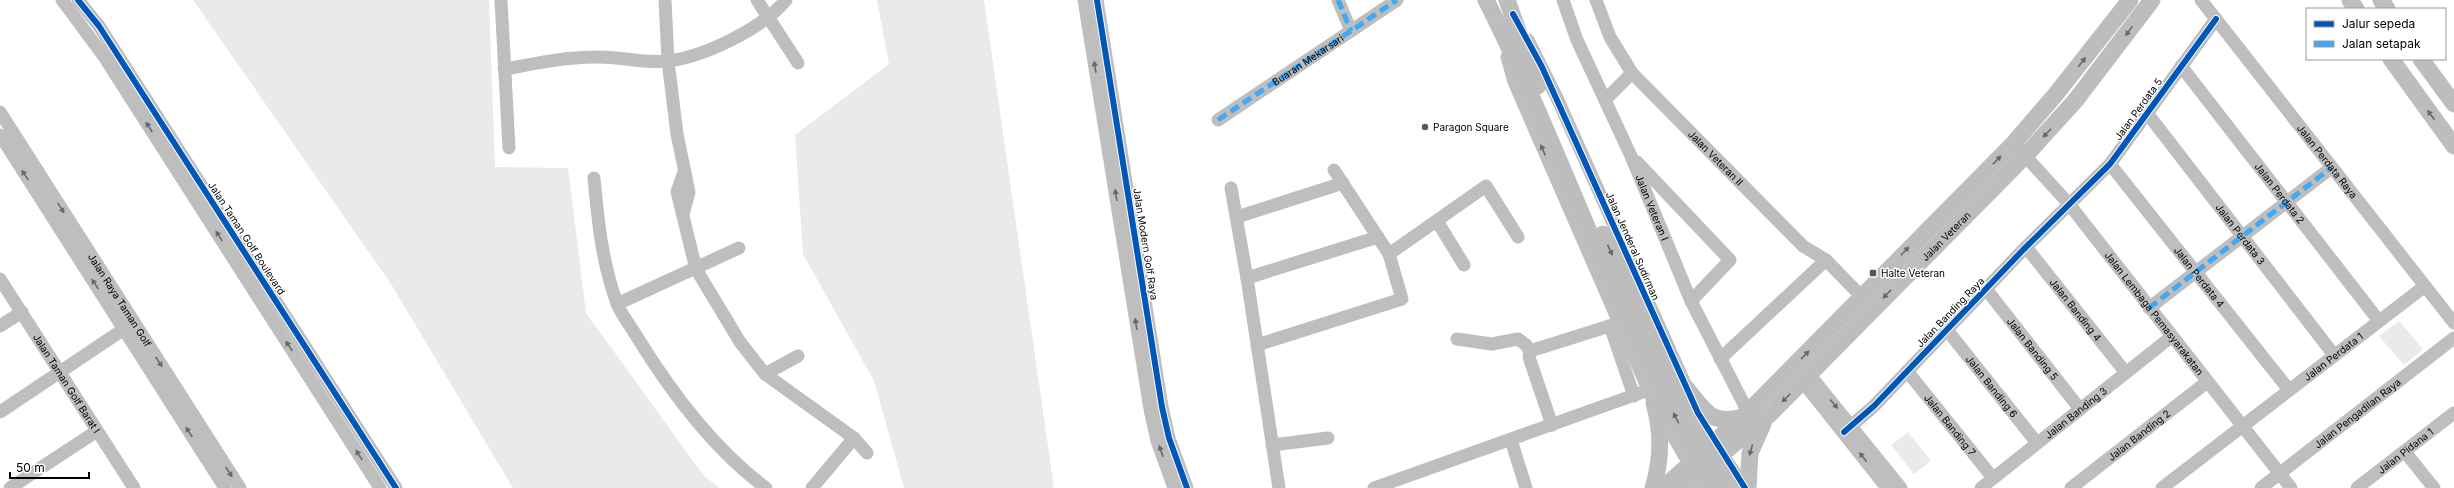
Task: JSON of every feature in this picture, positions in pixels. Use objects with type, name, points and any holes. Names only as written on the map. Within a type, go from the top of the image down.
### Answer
[{"type":"main road","points":[[1486,0],[1499,26],[1647,363],[1694,452],[1716,488]]},
{"type":"main road","name":"Jalan Veteran","points":[[1718,448],[1746,415],[1891,265],[2013,144],[2056,94],[2130,0]]},
{"type":"main road","name":"Jalan Veteran","points":[[1718,448],[1768,415],[1904,276],[2025,156],[2076,101],[2152,0]]},
{"type":"main road","points":[[2380,0],[2386,8]]},
{"type":"main road","name":"Jalan Jenderal Sudirman","points":[[1512,12],[1532,73],[1662,364],[1730,488]]},
{"type":"main road","points":[[2392,60],[2454,146]]},
{"type":"main road","points":[[2423,60],[2454,104]]},
{"type":"main road","points":[[1891,265],[1904,276]]},
{"type":"main road","points":[[1683,382],[1707,413],[1715,419],[1731,420],[1746,415]]},
{"type":"main road","points":[[1652,397],[1659,422],[1661,449],[1653,488]]},
{"type":"main road","points":[[1748,488],[1750,453],[1754,439],[1768,415]]},
{"type":"main road","points":[[1681,488],[1696,476],[1718,448]]},
{"type":"main road","points":[[1663,488],[1696,476]]},
{"type":"street","name":"Jalan Taman Golf Boulevard","points":[[62,0],[110,55],[396,488]]},
{"type":"street","name":"Jalan Taman Golf Boulevard","points":[[78,0],[99,26],[110,55],[380,488]]},
{"type":"street","points":[[501,0],[509,148]]},
{"type":"street","points":[[665,0],[668,61],[684,172],[689,192],[683,214],[688,243],[696,269],[740,342],[765,374],[854,438],[867,453]]},
{"type":"street","points":[[757,0],[798,63]]},
{"type":"street","points":[[1084,0],[1150,409],[1157,442],[1174,488]]},
{"type":"street","name":"Jalan Modern Golf Raya","points":[[1097,0],[1162,407],[1169,438],[1187,488]]},
{"type":"street","points":[[1338,0],[1351,31]]},
{"type":"street","name":"Jalan Veteran I","points":[[1563,0],[1577,40],[1631,156],[1691,301],[1746,415]]},
{"type":"street","name":"Jalan Veteran II","points":[[1596,0],[1610,37],[1632,73],[1803,246],[1826,260],[1861,296]]},
{"type":"street","name":"Jalan Perdata Raya","points":[[2201,0],[2331,168],[2454,323]]},
{"type":"street","points":[[504,69],[566,58],[596,56],[668,61],[709,50],[768,16],[788,1]]},
{"type":"street","name":"Buaran Mekarsari","points":[[1218,120],[1394,1]]},
{"type":"street","name":"Jalan Jenderal Sudirman","points":[[1512,12],[1554,92],[1683,382],[1718,448],[1745,488]]},
{"type":"street","name":"Jalan Perdata 5","points":[[2069,204],[2110,164],[2216,19]]},
{"type":"street","points":[[1499,26],[1514,82],[1615,324],[1652,397],[1696,476]]},
{"type":"street","name":"Jalan Perdata 2","points":[[2181,66],[2379,321]]},
{"type":"street","points":[[1605,100],[1632,73]]},
{"type":"street","name":"Jalan Raya Taman Golf","points":[[0,112],[5,139],[128,326],[240,488]]},
{"type":"street","name":"Jalan Perdata 3","points":[[2147,113],[2242,238],[2334,355]]},
{"type":"street","name":"Jalan Lembaga Pemasyarakatan","points":[[2013,144],[2069,204],[2241,427],[2291,488]]},
{"type":"street","points":[[1631,156],[1730,260],[1691,301]]},
{"type":"street","name":"Jalan Perdata 4","points":[[2110,164],[2198,272],[2289,390]]},
{"type":"street","points":[[2149,308],[2198,272],[2331,168]]},
{"type":"street","points":[[1257,345],[1400,300],[1402,296],[1389,254],[1334,170]]},
{"type":"street","points":[[594,178],[603,257],[617,304],[648,354],[696,420],[727,454],[766,488]]},
{"type":"street","points":[[1237,217],[1343,183]]},
{"type":"street","points":[[1389,254],[1486,186],[1518,237]]},
{"type":"street","points":[[1231,188],[1247,278],[1279,488]]},
{"type":"street","name":"Jalan Banding Raya","points":[[1848,429],[1907,371],[2069,204]]},
{"type":"street","points":[[1436,221],[1464,265]]},
{"type":"street","points":[[1247,278],[1378,237]]},
{"type":"street","name":"Jalan Banding 4","points":[[2026,247],[2126,373]]},
{"type":"street","points":[[617,304],[739,248]]},
{"type":"street","points":[[1720,359],[1826,260]]},
{"type":"street","name":"Jalan Taman Golf Barat I","points":[[0,279],[133,488]]},
{"type":"street","name":"Jalan Perdata 1","points":[[2162,488],[2425,286]]},
{"type":"street","name":"Jalan Banding 5","points":[[1986,289],[2080,409]]},
{"type":"street","points":[[0,326],[22,312]]},
{"type":"street","points":[[1530,351],[1615,324]]},
{"type":"street","points":[[1615,324],[1634,396]]},
{"type":"street","points":[[0,412],[128,326]]},
{"type":"street","name":"Jalan Raya Taman Golf","points":[[128,326],[225,488]]},
{"type":"street","name":"Jalan Banding 6","points":[[1947,330],[2038,443]]},
{"type":"street","name":"Jalan Banding 3","points":[[1981,488],[2171,337]]},
{"type":"street","name":"Jalan Pengadilan Raya","points":[[2261,488],[2454,338]]},
{"type":"street","points":[[1457,339],[1492,344],[1518,339],[1526,344],[1530,351],[1529,357],[1552,425]]},
{"type":"street","points":[[765,374],[798,356]]},
{"type":"street","name":"Jalan Banding 7","points":[[1907,371],[1993,478]]},
{"type":"street","points":[[1806,377],[1848,429],[1901,488]]},
{"type":"street","points":[[1374,488],[1634,396],[1652,397],[1683,382]]},
{"type":"street","name":"Jalan Banding 2","points":[[2072,488],[2207,382]]},
{"type":"street","name":"Jalan Pidana 1","points":[[2361,487],[2452,417]]},
{"type":"street","points":[[1848,429],[1887,488]]},
{"type":"street","points":[[10,488],[97,431]]},
{"type":"street","points":[[812,488],[854,438]]},
{"type":"street","points":[[1272,445],[1328,438]]},
{"type":"street","points":[[1511,440],[1526,488]]},
{"type":"street","points":[[2405,452],[2434,488]]},
{"type":"shaded area","points":[[193,0],[489,0],[495,167],[568,168],[586,313],[704,476],[720,488],[513,488],[391,284]]},
{"type":"shaded area","points":[[877,0],[984,0],[1054,488],[904,488],[874,381],[803,254],[795,135],[889,64]]},
{"type":"shaded area","points":[[2399,321],[2423,349],[2404,365],[2379,336]]},
{"type":"shaded area","points":[[1908,432],[1931,461],[1914,474],[1891,445]]},
{"type":"marked path","points":[[1338,0],[1351,31]]},
{"type":"marked path","points":[[1218,120],[1397,0]]},
{"type":"marked path","points":[[2149,308],[2331,168]]},
{"type":"cycle path","points":[[78,0],[99,26],[396,488]]},
{"type":"cycle path","points":[[1097,0],[1162,407],[1169,438],[1187,488]]},
{"type":"cycle path","points":[[1513,14],[1542,67],[1698,413],[1745,488]]},
{"type":"cycle path","points":[[1844,432],[1874,406],[2023,250],[2110,164],[2216,19]]},
{"type":"place","name":"Paragon Square","points":[[1425,127]]},
{"type":"place","name":"Halte Veteran","points":[[1873,273]]}]
